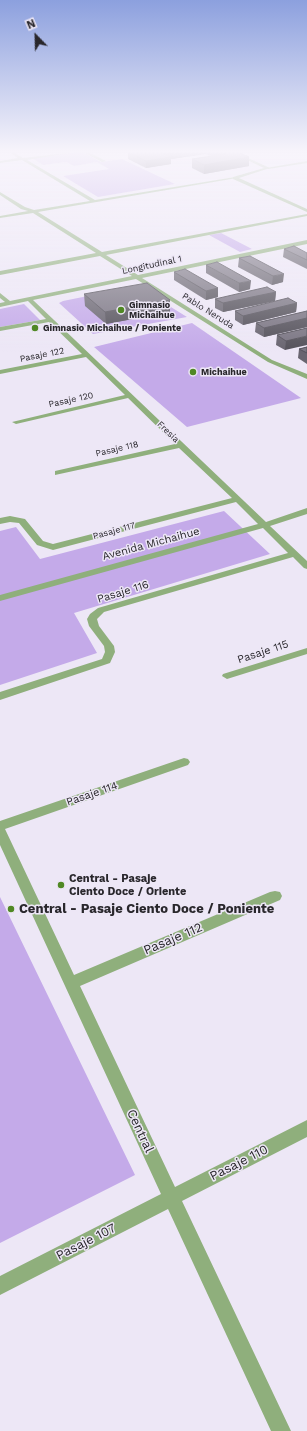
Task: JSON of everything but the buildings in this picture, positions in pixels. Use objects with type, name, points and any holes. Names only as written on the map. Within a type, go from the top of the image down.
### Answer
[{"type":"street","name":"Pablo Neruda","points":[[45,219],[270,361],[307,377]]},
{"type":"street","points":[[0,273],[287,219]]},
{"type":"street","name":"Longitudinal 1","points":[[0,305],[307,242]]},
{"type":"street","points":[[0,295],[10,303]]},
{"type":"street","name":"Fresia","points":[[29,299],[307,566]]},
{"type":"street","points":[[0,329],[50,320]]},
{"type":"street","name":"Pasaje 122","points":[[0,372],[87,355]]},
{"type":"street","name":"Pasaje 120","points":[[16,422],[130,396]]},
{"type":"street","name":"Pasaje 118","points":[[58,473],[181,445]]},
{"type":"street","name":"Pasaje 117","points":[[0,521],[10,519],[22,521],[40,543],[53,547],[238,499]]},
{"type":"street","name":"Avenida Michaihue","points":[[0,598],[264,525],[307,511]]},
{"type":"street","name":"Pasaje 116","points":[[0,696],[106,661],[110,652],[109,646],[94,626],[92,620],[96,613],[101,610],[295,554]]},
{"type":"street","name":"Pasaje 115","points":[[227,676],[307,651]]},
{"type":"street","name":"Pasaje 114","points":[[0,826],[184,762]]},
{"type":"street","name":"Central","points":[[0,832],[281,1431]]},
{"type":"street","name":"Pasaje 112","points":[[71,983],[275,896]]},
{"type":"street","name":"Pasaje 110","points":[[172,1198],[307,1128]]},
{"type":"street","name":"Pasaje 107","points":[[0,1286],[172,1198]]},
{"type":"shaded area","points":[[221,233],[252,249],[240,252],[209,235]]},
{"type":"shaded area","name":"Gimnasio Michaihue","points":[[137,286],[187,317],[93,334],[59,303],[63,301]]},
{"type":"shaded area","points":[[24,304],[40,320],[0,327],[0,309]]},
{"type":"shaded area","name":"Michaihue","points":[[192,323],[301,398],[187,427],[94,347]]},
{"type":"shaded area","points":[[224,511],[270,554],[74,613],[97,653],[0,685],[0,531],[16,527],[40,559]]},
{"type":"shaded area","points":[[0,897],[135,1175],[0,1243]]},
{"type":"place","name":"Gimnasio Michaihue","points":[[121,310]]},
{"type":"place","name":"Gimnasio Michaihue / Poniente","points":[[35,328]]},
{"type":"place","name":"Michaihue","points":[[193,372]]},
{"type":"place","name":"Central - Pasaje Ciento Doce / Oriente","points":[[61,885]]},
{"type":"place","name":"Central - Pasaje Ciento Doce / Poniente","points":[[11,909]]}]
